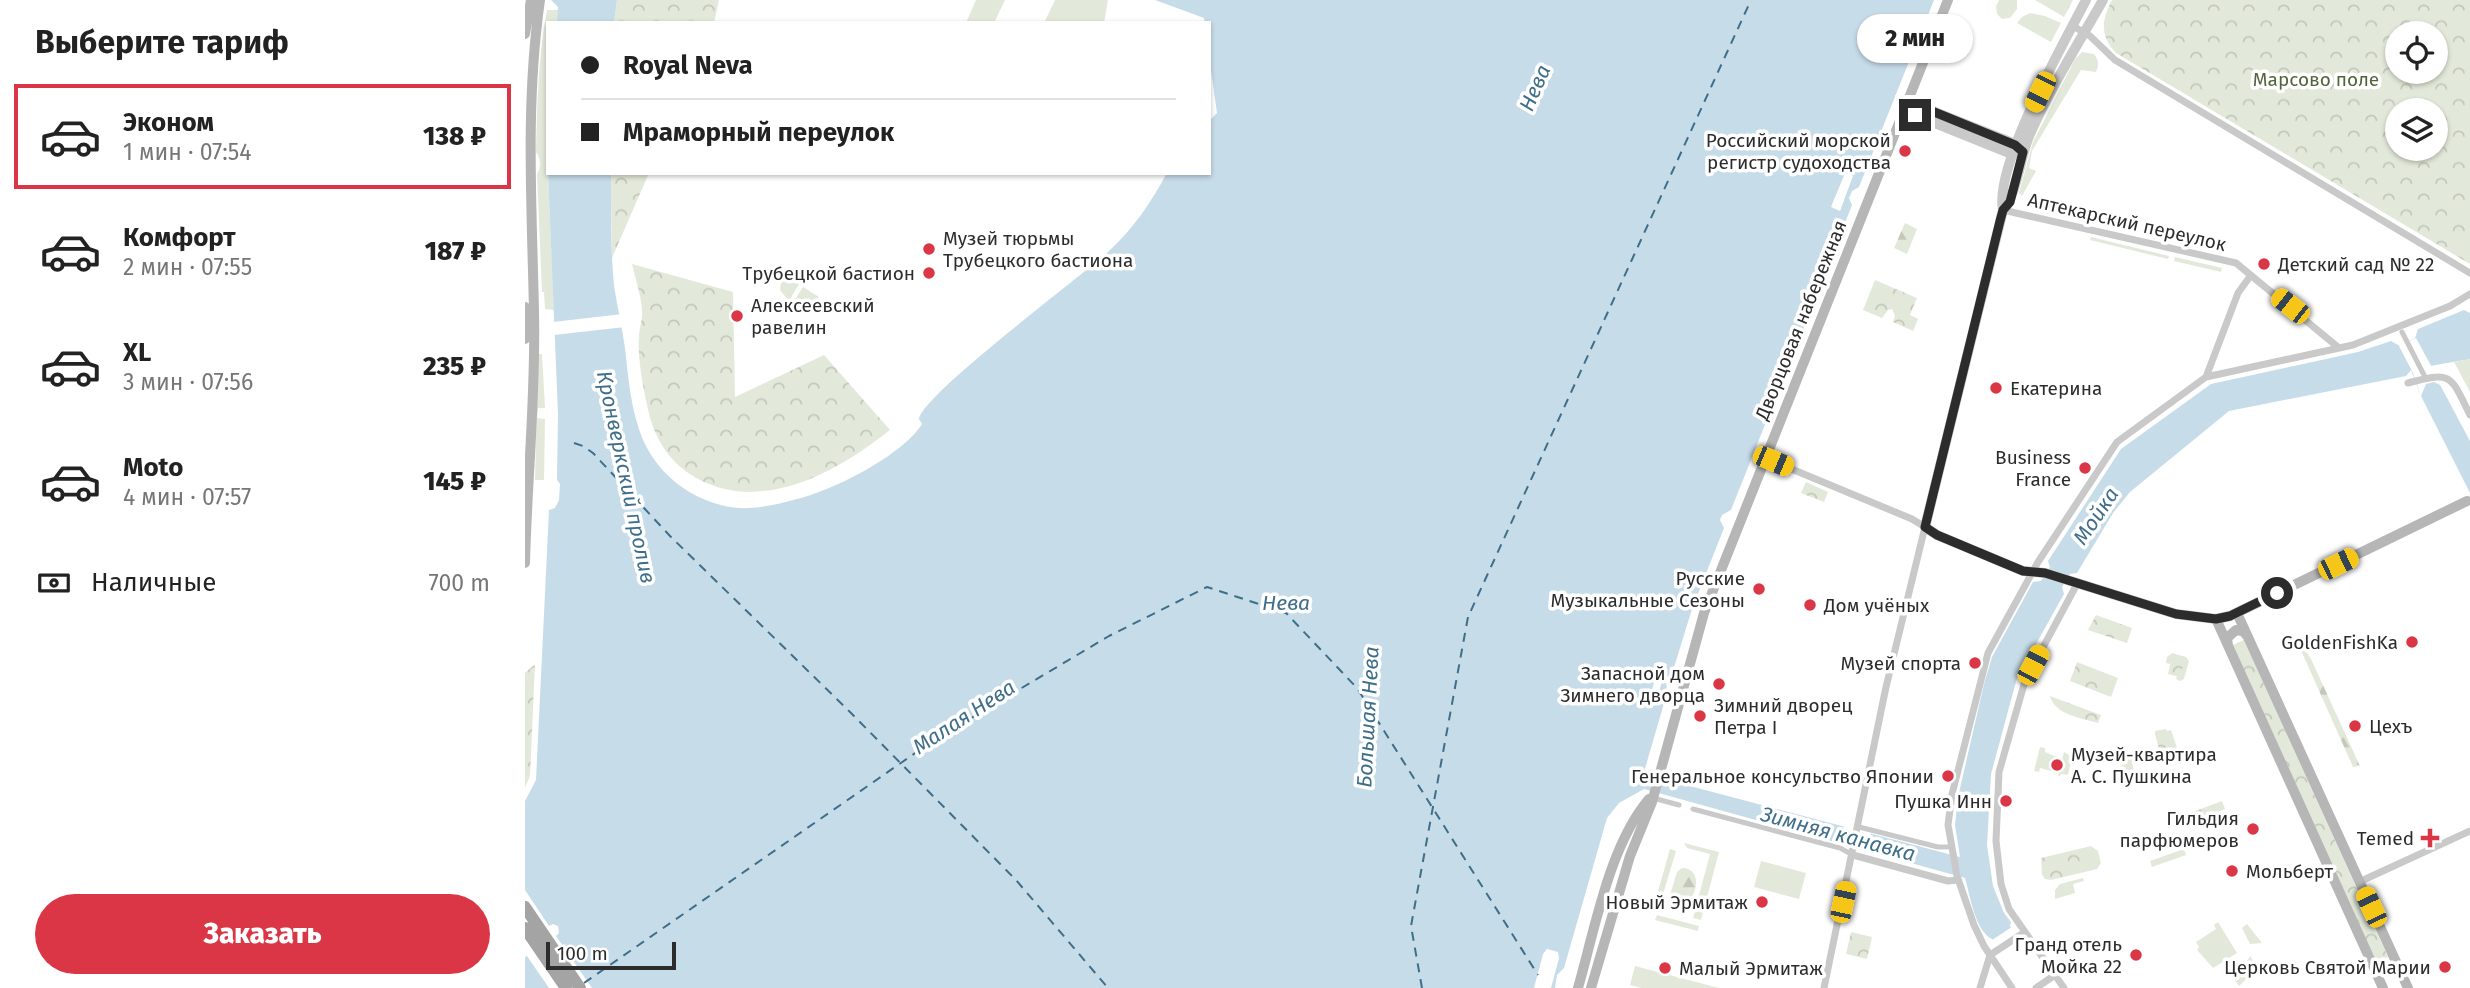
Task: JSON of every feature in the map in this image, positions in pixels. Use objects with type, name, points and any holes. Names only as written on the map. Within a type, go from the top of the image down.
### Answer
[{"type":"main road","name":"Дворцовая набережная","points":[[1653,796],[1703,613],[1948,0]]},
{"type":"main road","points":[[525,34],[535,3]]},
{"type":"main road","points":[[525,563],[534,330],[528,113],[535,3]]},
{"type":"main road","points":[[525,307],[525,339]]},
{"type":"main road","points":[[525,400],[533,380]]},
{"type":"main road","points":[[2400,972],[2378,986],[2216,619],[2237,613],[2469,501]]},
{"type":"main road","points":[[2237,613],[2407,988]]},
{"type":"main road","points":[[2228,646],[2229,635],[2236,630],[2243,631],[2248,637]]},
{"type":"main road","points":[[1578,988],[1616,854],[1628,828],[1653,796]]},
{"type":"main road","points":[[1591,988],[1630,856],[1653,796]]},
{"type":"main road","points":[[525,907],[580,988]]},
{"type":"main road","points":[[525,928],[565,988]]},
{"type":"street","points":[[1824,988],[1887,687],[2003,210],[2010,202],[2017,150],[2086,0]]},
{"type":"street","points":[[2017,150],[2065,62],[2103,0]]},
{"type":"street","points":[[2073,26],[2118,61],[2470,272]]},
{"type":"street","points":[[1906,106],[1915,115],[2017,150]]},
{"type":"street","name":"Аптекарский переулок","points":[[2003,210],[2236,263],[2306,318],[2339,348]]},
{"type":"street","points":[[2206,377],[2238,293],[2251,275]]},
{"type":"street","points":[[2012,988],[1974,925],[1957,878],[1948,825],[1952,794],[1988,653],[2032,572],[2117,442],[2206,377],[2353,345],[2450,306],[2470,294]]},
{"type":"street","points":[[2402,332],[2426,379]]},
{"type":"street","points":[[2412,382],[2445,376],[2452,381],[2470,415]]},
{"type":"street","points":[[1765,458],[1912,519],[1937,535],[2023,571],[2045,573],[2188,616],[2216,619]]},
{"type":"street","points":[[2064,988],[2021,934],[2009,909],[1998,870],[1996,841],[1999,772],[2025,681],[2072,582]]},
{"type":"street","points":[[1653,796],[1679,805]]},
{"type":"street","points":[[1693,809],[1840,848],[1948,881],[1957,878]]},
{"type":"street","points":[[1859,828],[1951,851]]},
{"type":"street","points":[[2359,882],[2470,831]]},
{"type":"street","points":[[1980,988],[1990,955],[2021,934]]},
{"type":"street","points":[[2036,988],[2055,975]]},
{"type":"green space","points":[[617,0],[719,0],[714,21],[614,21]]},
{"type":"green space","points":[[976,0],[1005,0],[995,21],[967,21]]},
{"type":"green space","points":[[1055,0],[1108,0],[1104,21],[1045,21]]},
{"type":"green space","points":[[1999,0],[2017,0],[2017,9],[2010,18],[2002,19],[1997,14],[1996,6]]},
{"type":"green space","points":[[2035,0],[2073,0],[2064,17]]},
{"type":"green space","name":"Марсово поле","points":[[2112,0],[2470,0],[2470,264],[2116,53],[2107,40],[2104,21]]},
{"type":"green space","points":[[547,10],[559,10],[557,21],[546,21],[546,175],[554,310],[545,309],[542,292],[537,174],[540,163],[536,152],[544,28]]},
{"type":"green space","points":[[2030,13],[2061,23],[2051,42],[2017,23]]},
{"type":"green space","points":[[2082,52],[2096,56],[2096,72],[2081,70],[2032,151],[2029,168],[2036,171],[2022,196],[2019,193],[2033,142],[2075,59]]},
{"type":"green space","points":[[611,175],[648,175],[612,258]]},
{"type":"green space","points":[[1905,223],[1917,229],[1907,254],[1894,248]]},
{"type":"green space","points":[[2091,237],[2169,256],[2168,259],[2090,240]]},
{"type":"green space","points":[[2175,257],[2222,268],[2221,272],[2174,261]]},
{"type":"green space","points":[[632,264],[733,292],[735,397],[824,355],[890,430],[848,460],[824,473],[775,489],[750,492],[725,489],[691,475],[669,456],[651,421],[639,357],[642,313]]},
{"type":"green space","points":[[785,275],[799,284],[789,301],[780,290]]},
{"type":"green space","points":[[1875,280],[1917,298],[1910,315],[1918,319],[1913,331],[1893,322],[1895,316],[1892,309],[1882,318],[1863,310]]},
{"type":"green space","points":[[803,287],[819,297],[802,307],[792,304]]},
{"type":"green space","points":[[538,354],[542,354],[545,408],[538,408],[537,418],[545,419],[544,480],[535,480]]},
{"type":"green space","points":[[2470,359],[2470,392],[2454,362]]},
{"type":"green space","points":[[1806,482],[1828,492],[1824,502],[1801,493]]},
{"type":"green space","points":[[2096,615],[2132,628],[2127,643],[2088,630]]},
{"type":"green space","points":[[2244,640],[2388,957],[2377,963],[2233,645]]},
{"type":"green space","points":[[2303,647],[2360,766],[2353,767],[2300,648]]},
{"type":"green space","points":[[2172,653],[2186,657],[2189,661],[2184,679],[2180,681],[2176,679],[2177,676],[2180,677],[2172,660],[2170,664],[2166,663],[2167,657]]},
{"type":"green space","points":[[2171,660],[2184,663],[2180,677],[2168,674]]},
{"type":"green space","points":[[2077,662],[2118,678],[2111,697],[2070,681]]},
{"type":"green space","points":[[535,664],[530,776],[525,788],[525,673]]},
{"type":"green space","points":[[2050,696],[2101,715],[2098,723],[2063,712],[2057,708]]},
{"type":"green space","points":[[2171,730],[2179,754],[2164,759],[2161,757],[2155,731]]},
{"type":"green space","points":[[2040,747],[2057,757],[2055,768],[2051,771],[2040,768],[2039,772],[2034,771]]},
{"type":"green space","points":[[2064,752],[2072,757],[2068,775],[2058,776]]},
{"type":"green space","points":[[2131,757],[2135,775],[2119,780],[2123,759]]},
{"type":"green space","points":[[2222,801],[2225,809],[2193,821],[2190,813]]},
{"type":"green space","points":[[1684,843],[1719,852],[1701,920],[1693,918],[1710,854],[1687,848]]},
{"type":"green space","points":[[2091,846],[2098,851],[2101,863],[2097,869],[2051,880],[2045,879],[2041,858]]},
{"type":"green space","points":[[1670,849],[1676,851],[1658,911],[1653,909]]},
{"type":"green space","points":[[2184,849],[2186,855],[2152,867],[2150,861]]},
{"type":"green space","points":[[1761,861],[1806,873],[1799,899],[1754,887]]},
{"type":"green space","points":[[1682,868],[1694,874],[1696,886],[1690,899],[1679,905],[1670,895],[1677,872]]},
{"type":"green space","points":[[2083,878],[2084,881],[2073,884],[2075,893],[2055,899],[2055,890],[2060,884]]},
{"type":"green space","points":[[1657,915],[1699,926],[1698,931],[1655,920]]},
{"type":"green space","points":[[2218,922],[2237,953],[2213,968],[2197,950],[2199,947],[2196,942],[2216,929],[2214,925]]},
{"type":"green space","points":[[2247,924],[2262,943],[2250,944],[2242,928]]},
{"type":"green space","points":[[1851,932],[1872,937],[1867,959],[1846,954]]},
{"type":"green space","points":[[2250,956],[2258,968],[2239,986],[2232,976],[2244,966]]},
{"type":"green space","points":[[1635,966],[1719,988],[1641,988],[1630,985]]},
{"type":"water","points":[[551,0],[617,0],[614,21],[557,21],[558,7]]},
{"type":"water","name":"Нева","points":[[1155,0],[1934,0],[1926,20],[1918,24],[1918,39],[1859,187],[1852,191],[1849,198],[1852,205],[1796,348],[1789,351],[1785,358],[1788,367],[1731,510],[1722,515],[1720,520],[1724,528],[1692,609],[1672,674],[1666,678],[1667,693],[1644,772],[1648,775],[1960,857],[1955,825],[1958,797],[1992,657],[2033,582],[2041,581],[2050,567],[2048,561],[2121,449],[2211,384],[2358,352],[2391,341],[2400,346],[2415,338],[2418,329],[2464,310],[2470,313],[2470,359],[2430,366],[2470,441],[2470,493],[2421,396],[2411,370],[2406,376],[2229,411],[2130,492],[2113,513],[2077,573],[2070,574],[2062,587],[2064,594],[2017,678],[1991,774],[1987,845],[1993,886],[2004,913],[2011,922],[2010,926],[2051,988],[2025,988],[1992,939],[1981,928],[1965,878],[1644,789],[1619,803],[1607,818],[1564,968],[1557,975],[1555,988],[525,988],[525,801],[536,780],[549,510],[555,508],[559,500],[560,484],[557,480],[558,414],[548,175],[611,175],[614,285],[633,407],[644,442],[663,471],[690,492],[722,505],[754,508],[797,499],[847,480],[883,459],[913,436],[922,424],[919,419],[927,406],[946,386],[1119,242],[1166,175],[1211,175],[1211,119],[1217,113],[1211,70],[1211,21],[1205,21],[1204,18]]},
{"type":"pier","points":[[1845,173],[1853,176],[1840,211],[1831,207]]},
{"type":"pier","points":[[623,314],[625,327],[554,335],[553,322]]},
{"type":"pier","points":[[2416,338],[2442,386],[2434,382],[2426,384],[2421,396],[2399,346]]},
{"type":"pier","points":[[1660,662],[1667,664],[1658,695],[1651,693]]},
{"type":"pier","points":[[1844,825],[1871,833],[1867,852],[1841,844]]},
{"type":"pier","points":[[525,890],[549,926],[558,926],[559,933],[556,936],[592,988],[549,988],[527,956],[525,957]]},
{"type":"pier","points":[[2012,927],[2052,988],[2024,988],[1992,940]]},
{"type":"pier","points":[[1547,949],[1558,952],[1559,958],[1551,988],[1534,988],[1543,954]]},
{"type":"ferry route","points":[[1422,988],[1411,926],[1468,617],[1751,0]]},
{"type":"ferry route","points":[[574,443],[593,453],[670,536],[1016,880],[1108,988]]},
{"type":"ferry route","points":[[584,983],[931,742],[1109,636],[1207,587],[1286,613],[1357,688],[1538,975]]},
{"type":"place","name":"Российский морской регистр судоходства","points":[[1905,151]]},
{"type":"place","name":"Музей тюрьмы Трубецкого бастиона","points":[[929,249]]},
{"type":"place","name":"Детский сад № 22","points":[[2264,264]]},
{"type":"place","name":"Трубецкой бастион","points":[[929,273]]},
{"type":"place","name":"Алексеевский равелин","points":[[737,316]]},
{"type":"place","name":"Екатерина","points":[[1996,388]]},
{"type":"place","name":"Business France","points":[[2085,468]]},
{"type":"place","name":"Русские Музыкальные Сезоны","points":[[1759,589]]},
{"type":"place","name":"Дом учёных","points":[[1810,605]]},
{"type":"place","name":"GoldenFishKa","points":[[2412,642]]},
{"type":"place","name":"Музей спорта","points":[[1975,663]]},
{"type":"place","name":"Запасной дом Зимнего дворца","points":[[1719,684]]},
{"type":"place","name":"Зимний дворец Петра I","points":[[1700,716]]},
{"type":"place","name":"Цехъ","points":[[2355,726]]},
{"type":"place","name":"Музей-квартира А. С. Пушкина","points":[[2057,765]]},
{"type":"place","name":"Генеральное консульство Японии","points":[[1948,776]]},
{"type":"place","name":"Пушка Инн","points":[[2006,801]]},
{"type":"place","name":"Гильдия парфюмеров","points":[[2253,829]]},
{"type":"place","name":"Temed","points":[[2430,838]]},
{"type":"place","name":"Мольберт","points":[[2232,871]]},
{"type":"place","name":"Новый Эрмитаж","points":[[1762,902]]},
{"type":"place","name":"Гранд отель Мойка 22","points":[[2136,955]]},
{"type":"place","name":"Церковь Святой Марии","points":[[2445,967]]},
{"type":"place","name":"Малый Эрмитаж","points":[[1665,968]]},
{"type":"route","points":[[1915,115],[1906,106],[1922,107],[2015,145],[2023,152],[2010,202],[2003,210],[2000,221],[1925,527],[1937,535],[2023,571],[2045,573],[2176,614],[2216,619],[2230,616],[2277,593]]},
{"type":"water label","name":"Кронверкский пролив","points":[[626,477]]},
{"type":"water label","name":"Мойка","points":[[2096,516]]},
{"type":"water label","name":"Малая Нева","points":[[964,717]]},
{"type":"water label","name":"Большая Нева","points":[[1368,717]]},
{"type":"water label","name":"Зимняя канавка","points":[[1838,834]]}]
